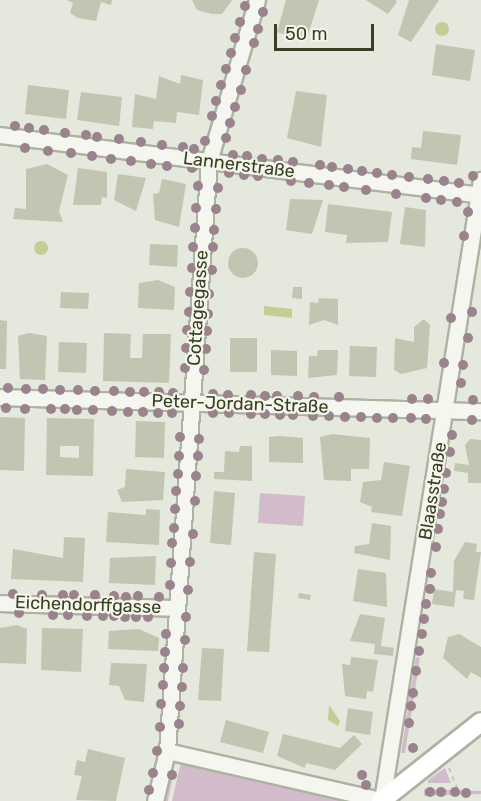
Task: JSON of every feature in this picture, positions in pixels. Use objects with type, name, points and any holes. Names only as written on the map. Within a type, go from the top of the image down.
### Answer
[{"type":"main road","points":[[383,801],[481,722]]},
{"type":"street","name":"Cottagegasse","points":[[155,801],[167,751],[209,161],[257,0]]},
{"type":"street","name":"Lannerstraße","points":[[0,135],[209,161],[480,188]]},
{"type":"street","name":"Blaasstraße","points":[[383,801],[447,410],[480,188]]},
{"type":"street","name":"Peter-Jordan-Straße","points":[[0,397],[481,411]]},
{"type":"street","name":"Eichendorffgasse","points":[[0,603],[176,608]]},
{"type":"street","points":[[167,751],[383,801]]},
{"type":"path","points":[[447,763],[457,788]]},
{"type":"shaded area","points":[[439,22],[445,22],[449,29],[445,36],[439,36],[435,32],[435,26]]},
{"type":"shaded area","points":[[38,241],[44,241],[48,248],[44,255],[38,255],[34,251],[34,245]]},
{"type":"shaded area","points":[[264,306],[292,309],[292,318],[264,315]]},
{"type":"shaded area","points":[[260,493],[305,496],[303,526],[258,523]]},
{"type":"shaded area","points":[[416,657],[420,658],[405,753],[401,753]]},
{"type":"shaded area","points":[[329,705],[340,721],[338,726],[328,720]]},
{"type":"shaded area","points":[[181,762],[341,801],[172,801]]},
{"type":"shaded area","points":[[167,768],[174,770],[168,801],[163,801]]},
{"type":"shaded area","points":[[445,768],[451,783],[428,783],[428,780]]},
{"type":"shaded area","points":[[424,789],[481,791],[481,794],[424,796]]},
{"type":"building","points":[[67,0],[112,0],[111,5],[101,2],[96,21],[78,18],[70,13],[73,3]]},
{"type":"building","points":[[192,0],[232,0],[222,14],[212,14],[197,10]]},
{"type":"building","points":[[286,0],[319,0],[306,41],[277,32]]},
{"type":"building","points":[[366,0],[396,0],[397,2],[388,14]]},
{"type":"building","points":[[409,0],[439,0],[411,42],[398,35]]},
{"type":"building","points":[[436,44],[475,50],[470,81],[432,75]]},
{"type":"building","points":[[181,75],[203,80],[199,115],[177,112],[176,123],[154,121],[153,129],[132,127],[135,94],[156,99],[159,76],[180,84]]},
{"type":"building","points":[[28,85],[69,90],[66,119],[25,114]]},
{"type":"building","points":[[296,91],[327,95],[321,147],[287,138]]},
{"type":"building","points":[[81,92],[122,97],[119,126],[77,120]]},
{"type":"building","points":[[423,131],[461,135],[457,165],[411,159],[412,147],[421,148]]},
{"type":"building","points":[[47,164],[68,175],[59,211],[63,222],[13,219],[15,208],[26,209],[26,169]]},
{"type":"building","points":[[78,168],[107,172],[107,198],[102,197],[101,205],[73,205]]},
{"type":"building","points":[[118,174],[146,178],[136,211],[114,200]]},
{"type":"building","points":[[162,179],[186,184],[179,227],[155,220],[153,194],[159,193]]},
{"type":"building","points":[[290,199],[323,200],[312,234],[286,230]]},
{"type":"building","points":[[328,204],[392,212],[388,242],[346,243],[347,235],[325,232]]},
{"type":"building","points":[[405,207],[426,210],[425,247],[400,244]]},
{"type":"building","points":[[150,244],[178,245],[177,267],[149,265]]},
{"type":"building","points":[[243,248],[249,249],[257,257],[257,269],[249,277],[243,278],[237,277],[229,269],[228,263],[229,257],[237,249]]},
{"type":"building","points":[[158,280],[175,287],[174,310],[138,308],[139,283]]},
{"type":"building","points":[[293,287],[302,287],[302,299],[292,298]]},
{"type":"building","points":[[61,292],[89,293],[88,309],[60,308]]},
{"type":"building","points":[[319,298],[338,299],[338,325],[324,320],[309,325],[310,302],[318,303]]},
{"type":"building","points":[[424,319],[430,325],[427,368],[401,374],[394,370],[395,338],[414,342],[414,327]]},
{"type":"building","points":[[0,320],[7,321],[6,369],[0,369]]},
{"type":"building","points":[[29,333],[47,336],[45,380],[20,379],[18,336]]},
{"type":"building","points":[[104,333],[131,334],[130,358],[142,358],[143,334],[171,334],[169,383],[103,381]]},
{"type":"building","points":[[230,338],[257,338],[257,372],[230,372]]},
{"type":"building","points":[[59,342],[87,343],[86,373],[58,372]]},
{"type":"building","points":[[350,346],[377,347],[376,377],[349,376]]},
{"type":"building","points":[[271,350],[297,351],[297,376],[271,375]]},
{"type":"building","points":[[318,350],[338,350],[337,375],[308,378],[309,356],[317,356]]},
{"type":"building","points":[[0,417],[25,418],[24,471],[0,470]]},
{"type":"building","points":[[47,418],[94,419],[93,476],[46,475]],"holes":[[[60,446],[79,446],[79,458],[60,457]]]},
{"type":"building","points":[[136,421],[165,422],[164,458],[135,457]]},
{"type":"building","points":[[332,434],[370,438],[369,469],[351,469],[351,481],[324,480],[320,437]]},
{"type":"building","points":[[269,437],[303,438],[303,463],[269,462]]},
{"type":"building","points":[[470,439],[481,440],[481,483],[468,483],[468,473],[454,471],[455,463],[469,465],[465,445]]},
{"type":"building","points":[[240,446],[252,446],[252,481],[214,479],[214,472],[224,472],[225,451],[239,452]]},
{"type":"building","points":[[384,462],[410,466],[402,516],[371,512],[372,507],[360,502],[363,482],[381,480]]},
{"type":"building","points":[[126,469],[165,472],[163,500],[122,502],[117,490],[125,487]]},
{"type":"building","points":[[214,491],[235,493],[231,545],[210,543]]},
{"type":"building","points":[[146,509],[160,510],[159,545],[106,542],[108,512],[146,515]]},
{"type":"building","points":[[372,523],[391,526],[390,560],[354,553],[355,546],[369,544]]},
{"type":"building","points":[[64,537],[85,538],[83,582],[11,579],[13,549],[63,558]]},
{"type":"building","points":[[465,542],[477,544],[476,552],[481,552],[474,600],[463,599],[464,591],[456,590],[454,607],[432,604],[434,589],[453,592],[454,561]]},
{"type":"building","points":[[254,552],[276,554],[269,652],[247,651]]},
{"type":"building","points":[[156,556],[155,585],[109,583],[110,558]]},
{"type":"building","points":[[358,569],[386,573],[387,607],[353,601]]},
{"type":"building","points":[[299,593],[311,595],[310,600],[298,598]]},
{"type":"building","points":[[360,614],[385,618],[381,646],[394,648],[393,656],[374,654],[375,644],[350,641]]},
{"type":"building","points":[[17,625],[27,629],[26,664],[0,663],[0,628]]},
{"type":"building","points":[[42,628],[83,629],[81,672],[41,670]]},
{"type":"building","points":[[139,629],[159,638],[158,651],[108,649],[109,631]]},
{"type":"building","points":[[459,634],[481,647],[481,678],[471,672],[467,679],[443,658],[448,637]]},
{"type":"building","points":[[202,648],[224,649],[221,701],[198,700]]},
{"type":"building","points":[[351,657],[378,660],[373,692],[367,691],[366,699],[345,696],[342,664],[350,665]]},
{"type":"building","points":[[111,663],[147,664],[144,702],[125,700],[119,686],[109,685]]},
{"type":"building","points":[[348,708],[373,712],[370,735],[345,731]]},
{"type":"building","points":[[226,720],[269,732],[263,753],[220,742]]},
{"type":"building","points":[[283,734],[340,748],[354,735],[362,744],[335,770],[306,763],[305,768],[277,756]]},
{"type":"building","points":[[88,749],[125,758],[116,801],[76,800],[82,776],[74,775],[77,760],[85,762]]}]
